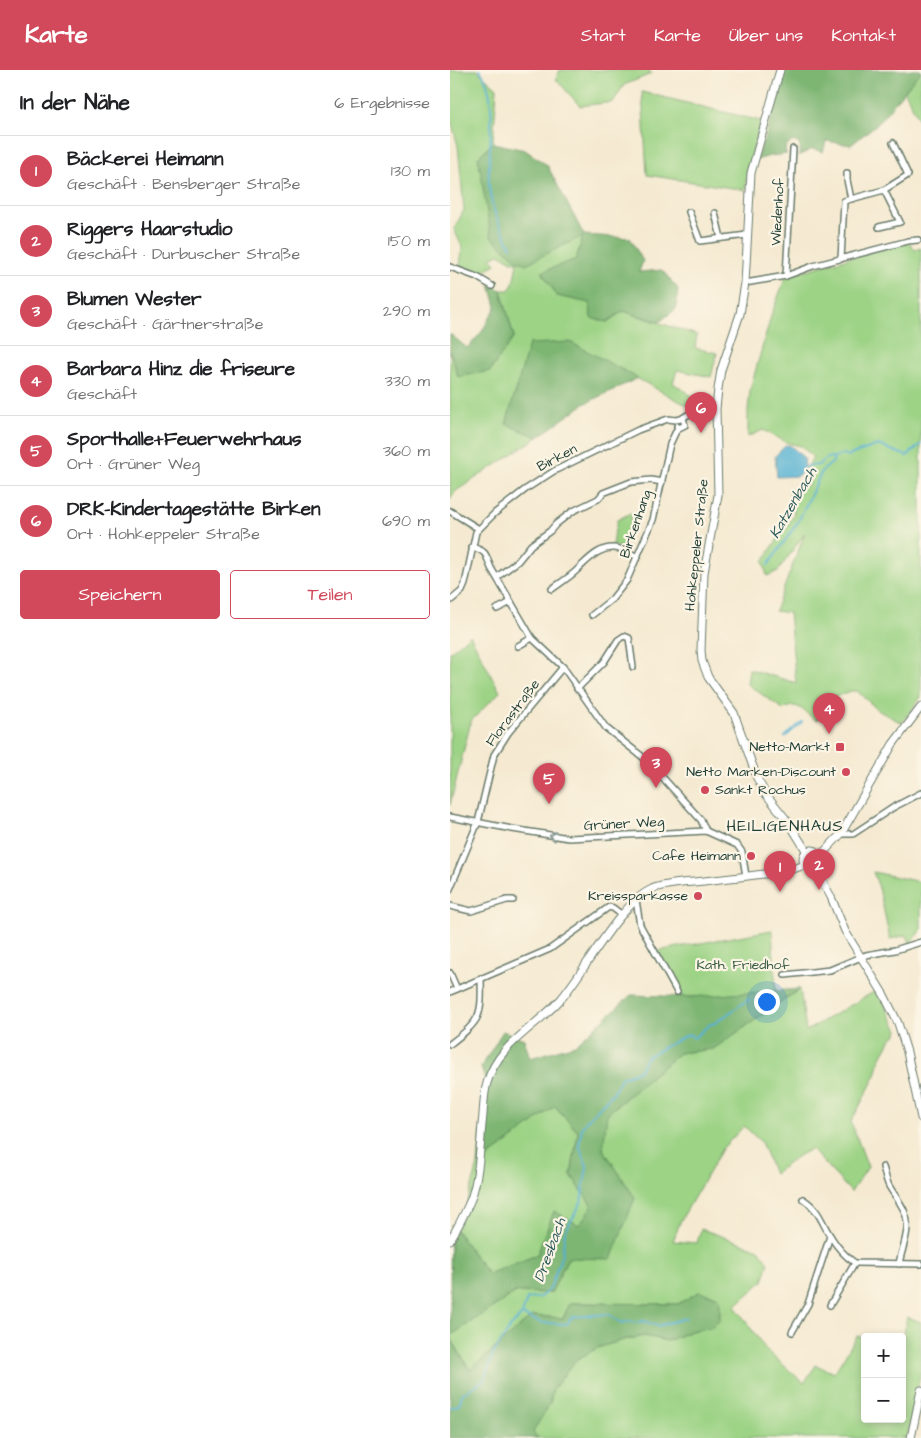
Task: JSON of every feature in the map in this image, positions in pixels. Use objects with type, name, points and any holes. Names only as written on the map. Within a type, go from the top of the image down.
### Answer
[{"type":"main road","name":"Hohkeppeler Straße","points":[[780,70],[751,173],[746,236],[745,283],[740,314],[721,370],[716,409],[718,496],[704,573],[701,650],[702,660],[711,683],[734,713],[760,785],[789,823],[807,852]]},
{"type":"main road","points":[[820,856],[814,851],[807,852],[803,859],[805,865],[810,868],[815,867],[820,861],[820,856],[841,834],[884,758],[903,729],[921,707]]},
{"type":"main road","points":[[450,1240],[471,1198],[478,1165],[486,1084],[493,1068],[503,1052],[561,999],[622,915],[636,900],[652,889],[787,870],[805,865]]},
{"type":"main road","points":[[815,867],[831,897],[845,931],[898,1022],[907,1052],[921,1118]]},
{"type":"main road","points":[[911,1438],[921,1390]]},
{"type":"street","points":[[841,260],[844,201],[884,190],[908,175],[893,143]]},
{"type":"street","name":"Wiedenhof","points":[[786,276],[793,149]]},
{"type":"street","points":[[847,173],[851,199]]},
{"type":"street","points":[[879,227],[900,222],[884,190]]},
{"type":"street","points":[[689,212],[700,241],[746,236]]},
{"type":"street","points":[[715,213],[721,238]]},
{"type":"street","points":[[745,283],[786,276],[908,241],[918,240]]},
{"type":"street","points":[[450,267],[477,277],[492,286]]},
{"type":"street","name":"Birken","points":[[478,529],[513,499],[554,471],[638,430],[668,419],[676,420],[683,418],[697,409],[716,409]]},
{"type":"street","points":[[676,420],[678,428],[685,425],[683,418]]},
{"type":"street","name":"Birkenhang","points":[[592,615],[620,590],[638,557],[653,520],[670,444],[678,428]]},
{"type":"street","points":[[497,577],[518,561],[532,544],[550,531],[556,524],[573,511],[598,500],[603,493],[631,482],[651,480],[662,482]]},
{"type":"street","points":[[450,511],[478,529],[474,536],[465,584],[462,591],[450,601]]},
{"type":"street","points":[[472,547],[486,553],[491,568],[532,638],[563,667],[606,728],[654,768],[701,820],[706,831]]},
{"type":"street","points":[[552,589],[598,552],[610,548],[619,549],[638,557]]},
{"type":"street","points":[[498,609],[511,602]]},
{"type":"street","points":[[577,689],[604,662],[618,640],[624,636],[629,638],[633,667]]},
{"type":"street","points":[[518,646],[532,638]]},
{"type":"street","name":"Florastraße","points":[[450,889],[478,822],[492,762],[497,751],[519,719],[563,667]]},
{"type":"street","points":[[841,834],[853,834],[894,807],[921,793]]},
{"type":"street","name":"Grüner Weg","points":[[450,817],[569,838],[706,831],[737,844],[740,848],[746,876]]},
{"type":"street","points":[[450,906],[470,911],[513,900]]},
{"type":"street","points":[[636,900],[640,925],[677,992]]},
{"type":"street","points":[[450,992],[550,949],[609,908],[613,908],[622,915]]},
{"type":"street","points":[[785,975],[830,970],[861,958],[921,942]]},
{"type":"street","points":[[450,973],[457,988]]},
{"type":"street","points":[[450,1044],[468,1030],[476,1020],[482,1003],[482,978]]},
{"type":"street","points":[[883,1167],[890,1187],[902,1205],[906,1218],[906,1240],[899,1264]]},
{"type":"street","points":[[803,1199],[821,1216],[830,1236],[848,1258],[855,1263],[921,1264]]},
{"type":"street","points":[[792,1332],[808,1304],[830,1236]]},
{"type":"street","points":[[830,1305],[855,1263]]},
{"type":"green space","points":[[450,70],[477,70],[497,88],[493,143],[478,157],[584,235],[576,259],[557,296],[590,303],[591,318],[607,322],[623,311],[697,335],[695,348],[717,353],[711,377],[677,370],[673,383],[695,398],[688,406],[570,342],[506,424],[538,437],[456,491],[450,500],[450,351],[458,376],[490,371],[514,337],[501,290],[509,290],[513,284],[517,261],[514,262],[499,254],[491,258],[496,264],[477,275],[461,270],[462,247],[454,229],[464,210],[458,146],[450,117]]},
{"type":"green space","points":[[560,70],[649,70],[651,74],[624,85],[613,102],[580,106],[556,79]]},
{"type":"green space","points":[[784,70],[921,71],[878,123],[851,145],[826,141],[823,152],[812,149],[798,156],[800,147],[798,143],[793,141],[786,146],[785,152],[787,154],[756,160],[768,129]]},
{"type":"green space","points":[[921,70],[921,125],[904,89]]},
{"type":"green space","points":[[642,92],[761,121],[748,167],[745,190],[647,175]]},
{"type":"green space","points":[[493,143],[525,150],[547,165],[584,235],[630,238],[643,261],[639,272],[662,270],[678,289],[676,309],[659,322],[623,311],[607,322],[591,318],[590,303],[557,296],[542,272],[576,259],[583,236],[526,264],[517,260],[491,237],[478,157]]},
{"type":"green space","points":[[908,241],[915,250],[921,248],[921,697],[902,723],[879,711],[857,691],[851,691],[835,697],[817,720],[795,706],[783,709],[747,684],[749,669],[796,683],[789,613],[775,611],[805,533],[778,571],[767,576],[763,561],[794,515],[789,490],[808,485],[809,482],[801,480],[813,457],[801,446],[788,443],[763,430],[748,437],[750,390],[772,313],[786,276]]},
{"type":"green space","points":[[490,284],[501,290],[514,337],[490,371],[458,377],[450,351],[450,334],[467,348],[481,333],[496,307]]},
{"type":"green space","points":[[570,342],[638,378],[584,404],[538,437],[506,424],[529,344]]},
{"type":"green space","points":[[631,513],[631,527],[622,548],[612,545],[617,520]]},
{"type":"green space","points":[[470,635],[500,692],[471,721],[450,805],[450,652]]},
{"type":"green space","points":[[873,872],[921,882],[921,930],[910,943],[907,935],[890,939],[879,888]]},
{"type":"green space","name":"Kath. Friedhof","points":[[772,930],[776,992],[677,997],[678,989],[657,951]]},
{"type":"green space","points":[[800,989],[806,1031],[877,990],[898,1030],[880,1059],[876,1075],[851,1122],[868,1167],[851,1192],[811,1149],[774,1174],[761,1142],[744,1126],[722,1149],[681,1220],[673,1241],[697,1243],[701,1229],[759,1249],[769,1263],[763,1281],[735,1306],[767,1351],[804,1383],[816,1365],[834,1373],[857,1336],[861,1337],[861,1423],[906,1423],[906,1333],[904,1333],[907,1317],[921,1322],[921,1371],[907,1438],[538,1438],[532,1432],[550,1403],[553,1389],[576,1360],[597,1348],[623,1340],[645,1336],[667,1341],[691,1331],[713,1327],[720,1299],[717,1296],[699,1292],[678,1304],[571,1303],[564,1318],[532,1316],[470,1370],[450,1336],[516,1292],[551,1293],[568,1258],[635,1198],[603,1149],[606,1115],[679,1053],[713,1049]]},
{"type":"green space","points":[[800,989],[713,1049],[679,1053],[607,1114],[603,1149],[635,1198],[611,1259],[568,1258],[551,1293],[516,1292],[450,1336],[451,1224],[488,1274],[537,1255],[554,1211],[579,1225],[592,1206],[571,1175],[578,1132],[555,1106],[478,1165],[486,1084],[481,1067],[503,1031],[524,1039],[530,1058],[575,1045],[631,995],[691,997]]},
{"type":"green space","points":[[555,1106],[578,1132],[571,1175],[592,1206],[579,1226],[554,1212],[537,1255],[488,1274],[456,1230],[464,1214],[478,1165]]},
{"type":"green space","points":[[699,1292],[717,1296],[720,1299],[720,1320],[713,1327],[691,1331],[667,1341],[645,1336],[623,1340],[597,1348],[576,1360],[553,1389],[550,1403],[533,1432],[538,1438],[450,1438],[450,1338],[470,1370],[532,1316],[563,1318],[570,1303],[678,1304]]},
{"type":"water","points":[[786,445],[791,446],[804,458],[805,469],[797,476],[777,477],[775,456]]},
{"type":"waterway","points":[[480,70],[490,94],[489,183],[491,200],[496,216],[511,247]]},
{"type":"waterway","name":"Katzenbach","points":[[768,565],[798,522],[822,471],[833,462],[833,458],[844,454],[847,456],[878,445],[907,456],[921,444]]},
{"type":"waterway","points":[[807,466],[818,465],[827,458],[832,457]]},
{"type":"waterway","points":[[785,737],[802,722]]},
{"type":"waterway","name":"Dresbach","points":[[450,1407],[459,1405],[462,1394],[484,1380],[493,1354],[512,1325],[522,1315],[527,1299],[540,1297],[550,1289],[562,1254],[565,1232],[581,1203],[587,1166],[579,1145],[582,1127],[586,1121],[613,1093],[621,1078],[640,1070],[646,1057],[689,1034],[694,1038],[709,1025],[715,1023],[749,999]]},
{"type":"waterway","points":[[522,1315],[542,1323],[567,1324],[572,1317],[608,1314],[621,1323],[644,1321],[658,1326],[686,1318]]},
{"type":"place","name":"DRK-Kindertagestätte Birken","points":[[701,433]]},
{"type":"place","name":"Barbara Hinz die friseure","points":[[829,734]]},
{"type":"place","name":"Netto-Markt","points":[[840,747]]},
{"type":"place","name":"Netto Marken-Discount","points":[[846,772]]},
{"type":"place","name":"Blumen Wester","points":[[656,788]]},
{"type":"place","name":"Sankt Rochus","points":[[705,790]]},
{"type":"place","name":"Sporthalle+Feuerwehrhaus","points":[[549,804]]},
{"type":"place","name":"Cafe Heimann","points":[[751,856]]},
{"type":"place","name":"Riggers Haarstudio","points":[[819,890]]},
{"type":"place","name":"Bäckerei Heimann","points":[[780,892]]},
{"type":"place","name":"Kreissparkasse","points":[[698,896]]},
{"type":"district","name":"HEILIGENHAUS","points":[[785,826]]}]
